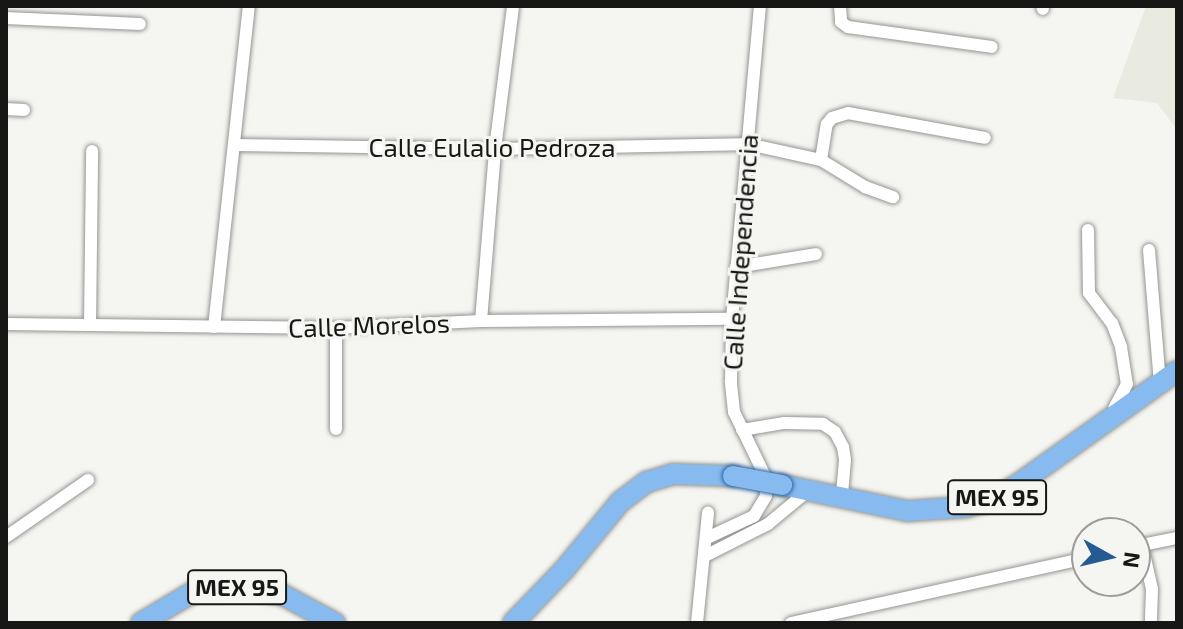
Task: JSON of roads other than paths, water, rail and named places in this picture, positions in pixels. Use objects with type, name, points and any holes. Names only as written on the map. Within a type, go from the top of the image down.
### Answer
[{"type":"main road","name":"MEX 95","points":[[513,623],[564,570],[620,502],[647,482],[673,474],[733,476],[842,495],[907,511],[967,507],[993,499],[1168,377]]},
{"type":"main road","name":"MEX 95","points":[[141,623],[195,591],[246,587],[283,595],[335,623]]},
{"type":"street","points":[[214,327],[249,6]]},
{"type":"street","points":[[481,321],[495,149],[513,6]]},
{"type":"street","name":"Calle Independencia","points":[[707,538],[754,516],[763,505],[765,476],[734,412],[731,381],[736,267],[760,6]]},
{"type":"street","points":[[840,6],[841,22],[848,27],[992,47]]},
{"type":"street","points":[[6,18],[140,24]]},
{"type":"street","points":[[6,109],[24,110]]},
{"type":"street","points":[[821,160],[827,124],[832,118],[848,113],[985,138]]},
{"type":"street","name":"Calle Eulalio Pedroza","points":[[236,145],[495,149],[748,144],[821,160],[865,187],[893,197]]},
{"type":"street","points":[[90,325],[92,151]]},
{"type":"street","points":[[1088,230],[1086,284],[1118,334],[1127,384],[1119,403],[1095,430]]},
{"type":"street","points":[[1149,250],[1168,377]]},
{"type":"street","points":[[736,267],[816,254]]},
{"type":"street","name":"Calle Morelos","points":[[6,324],[336,328],[481,321],[732,319]]},
{"type":"street","points":[[336,328],[336,429]]},
{"type":"street","points":[[742,430],[784,423],[823,424],[835,432],[843,447],[842,495]]},
{"type":"street","points":[[6,537],[34,519],[61,495],[88,480]]},
{"type":"street","points":[[705,556],[768,524],[809,490]]},
{"type":"street","points":[[697,623],[708,513]]},
{"type":"street","points":[[1151,543],[1177,538]]},
{"type":"street","points":[[791,623],[812,621],[1071,562]]},
{"type":"street","points":[[1151,586],[1151,623]]}]
